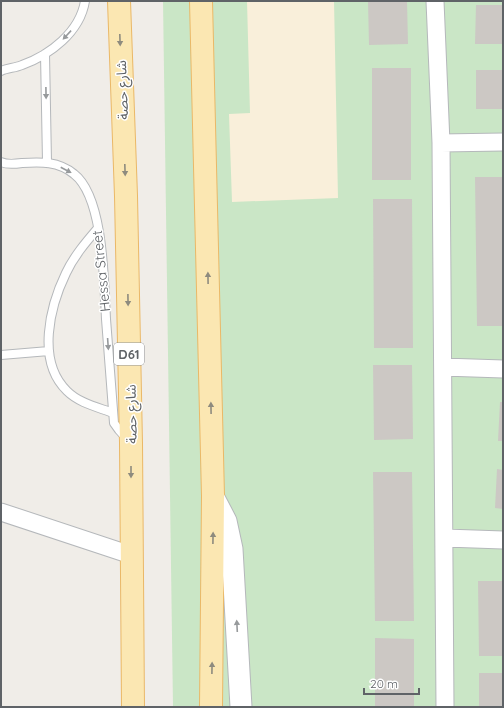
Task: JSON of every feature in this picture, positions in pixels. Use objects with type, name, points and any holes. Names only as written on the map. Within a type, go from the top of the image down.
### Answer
[{"type":"main road","name":"شارع حصة","points":[[119,1],[126,196],[132,443],[131,555],[133,707]]},
{"type":"main road","points":[[201,1],[213,496],[211,707]]},
{"type":"street","points":[[435,1],[441,143],[445,707]]},
{"type":"street","points":[[441,143],[503,142]]},
{"type":"street","points":[[443,366],[503,369]]},
{"type":"street","points":[[213,496],[226,521],[232,549],[241,707]]},
{"type":"street","points":[[1,512],[131,555]]},
{"type":"street","points":[[445,538],[503,540]]},
{"type":"lane","points":[[1,71],[21,66],[46,54],[71,31],[79,19],[85,1]]},
{"type":"lane","points":[[46,54],[47,162]]},
{"type":"lane","name":"Hessa Street","points":[[1,162],[10,164],[47,162],[74,174],[84,186],[92,204],[102,254],[114,422],[118,430],[132,443]]},
{"type":"lane","points":[[98,228],[76,256],[66,273],[50,318],[48,334],[49,351],[55,374],[66,390],[82,402],[113,413]]},
{"type":"lane","points":[[1,355],[49,351]]},
{"type":"green space","points":[[163,1],[503,1],[503,707],[173,707]]},
{"type":"sand","points":[[247,1],[334,1],[338,198],[232,202],[229,114],[250,113]]},
{"type":"building","points":[[368,1],[407,1],[408,44],[369,45]]},
{"type":"building","points":[[476,5],[503,5],[503,44],[475,44]]},
{"type":"building","points":[[372,68],[411,68],[411,180],[372,180]]},
{"type":"building","points":[[476,70],[503,70],[503,109],[476,109]]},
{"type":"building","points":[[475,177],[503,177],[503,326],[477,326]]},
{"type":"building","points":[[373,199],[412,199],[413,348],[374,348]]},
{"type":"building","points":[[373,365],[412,365],[413,439],[374,440]]},
{"type":"building","points":[[500,402],[503,402],[503,441],[498,441]]},
{"type":"building","points":[[497,469],[503,470],[503,509],[495,508]]},
{"type":"building","points":[[373,472],[412,472],[414,621],[375,621]]},
{"type":"building","points":[[478,581],[503,581],[503,656],[479,656]]},
{"type":"building","points":[[375,638],[414,639],[414,707],[375,707]]},
{"type":"building","points":[[479,673],[503,673],[503,707],[479,707]]}]
